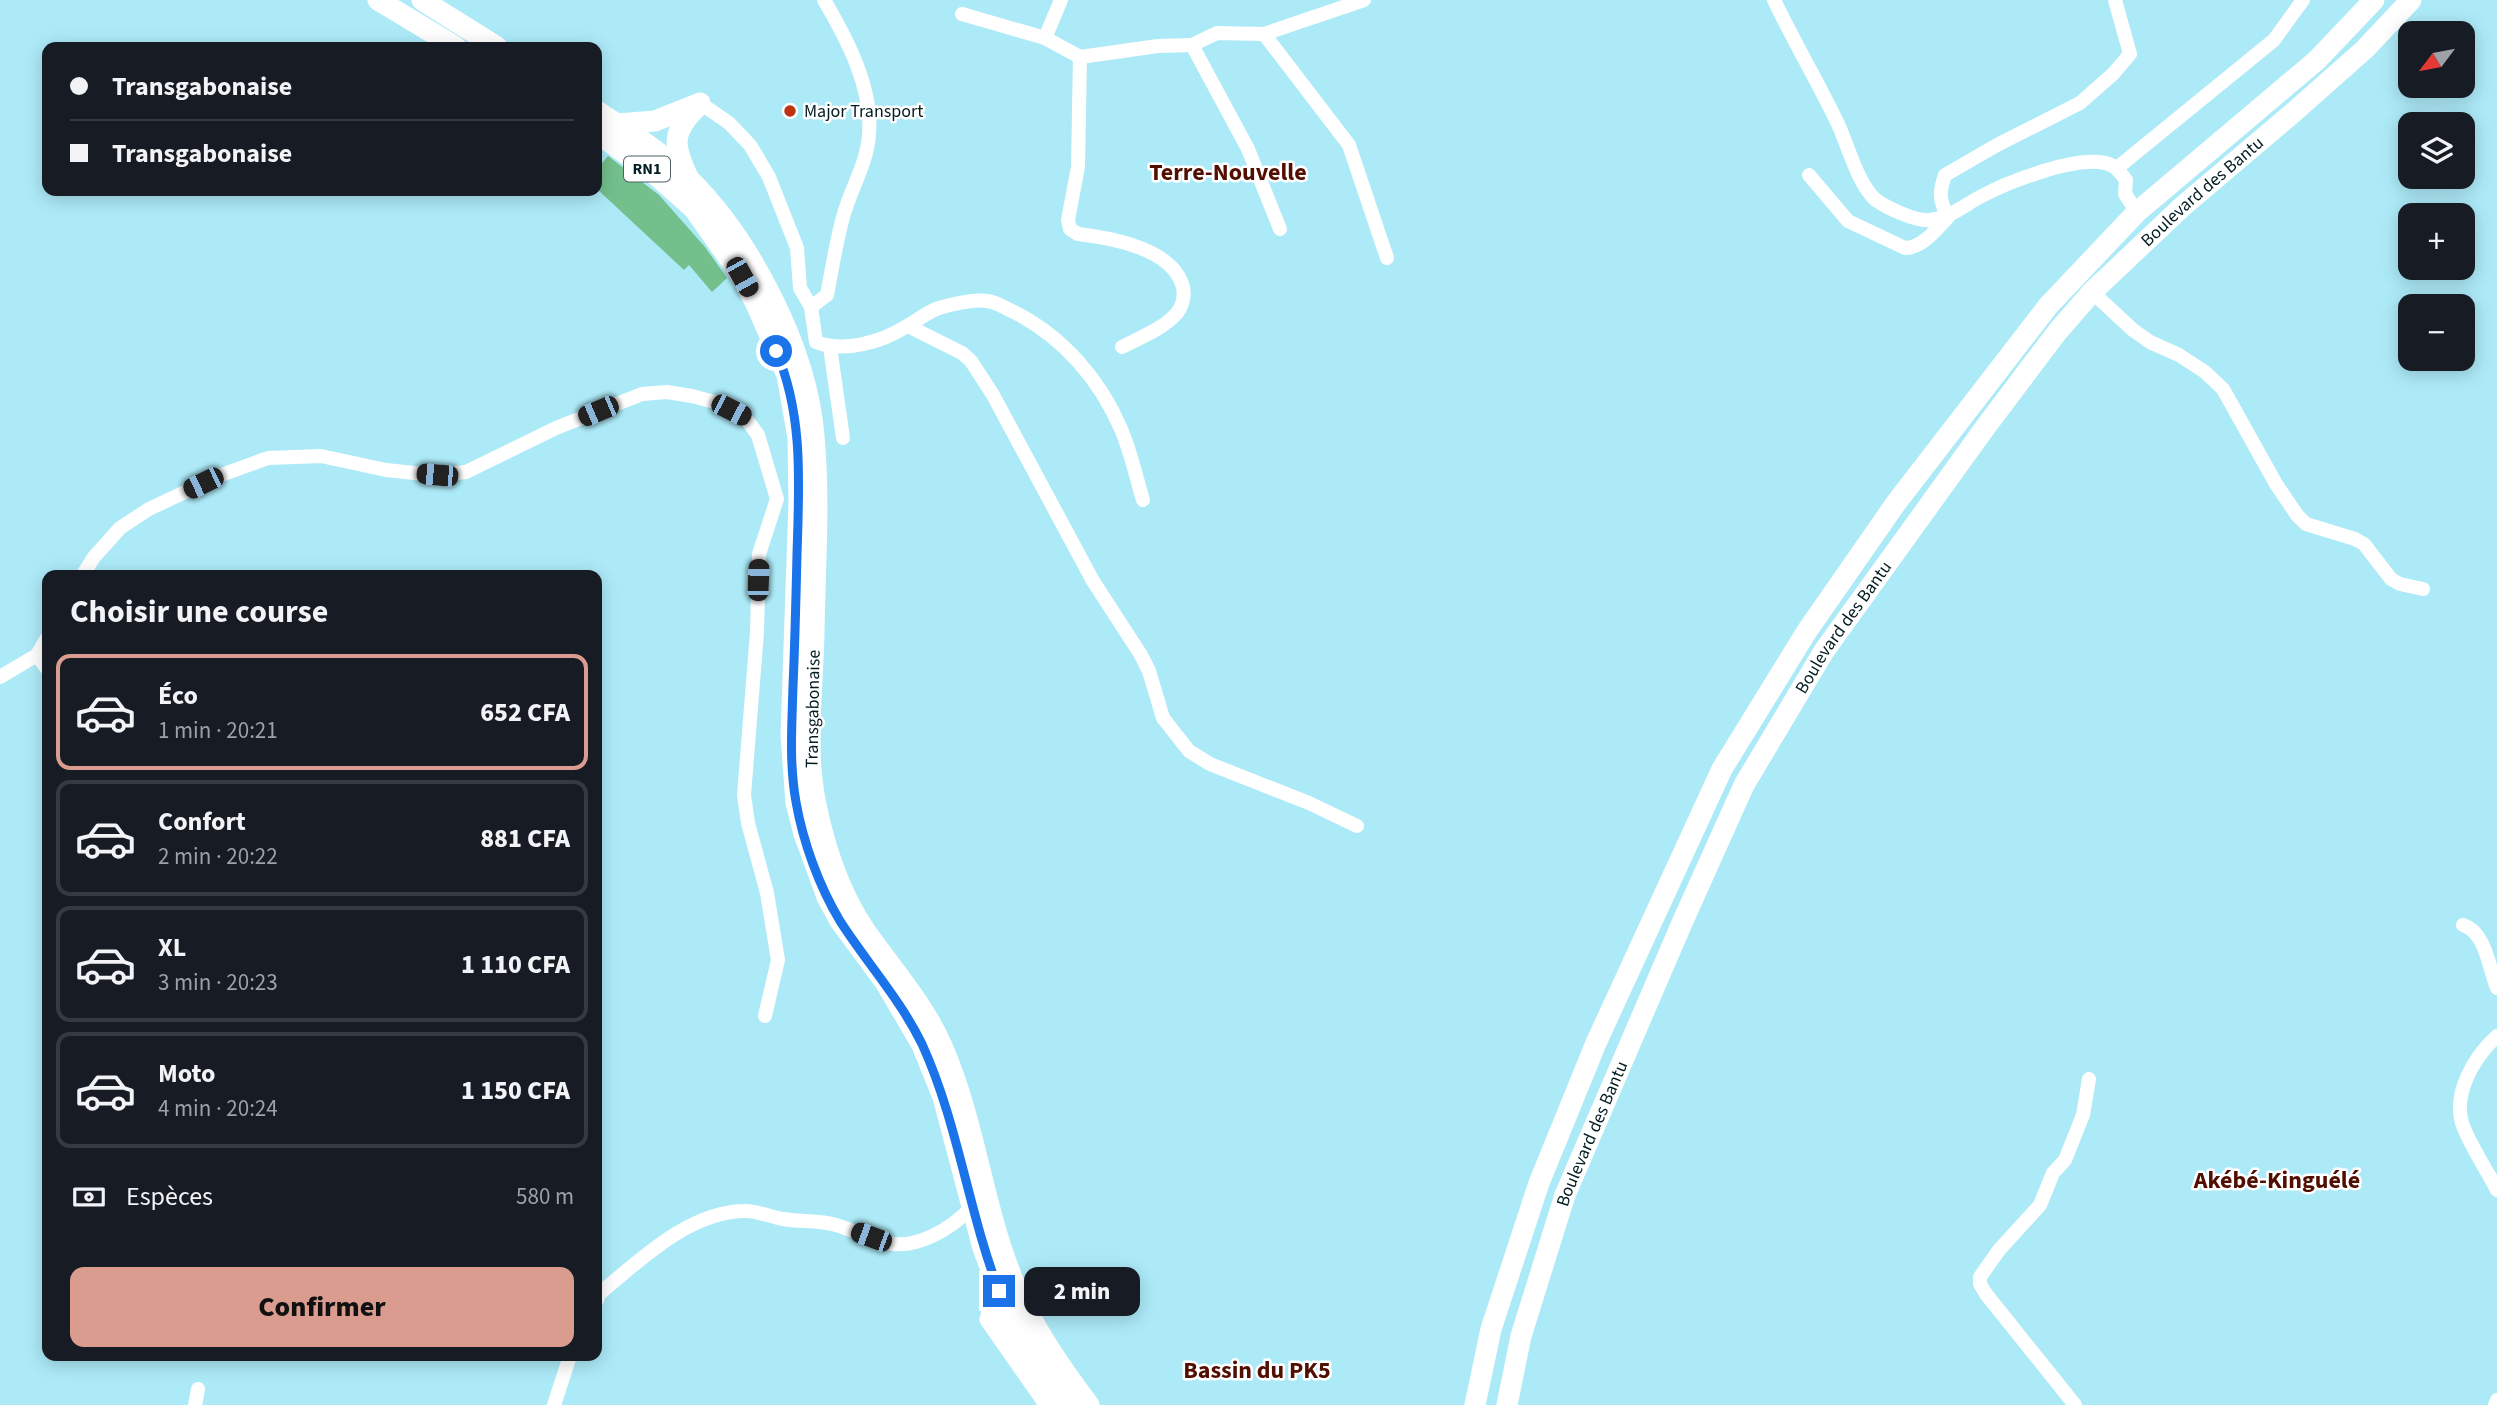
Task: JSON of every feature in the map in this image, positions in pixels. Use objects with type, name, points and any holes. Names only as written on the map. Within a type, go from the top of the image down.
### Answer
[{"type":"highway","points":[[378,0],[448,42]]},
{"type":"highway","points":[[422,0],[489,42]]},
{"type":"highway","name":"Boulevard des Bantu","points":[[1475,1405],[1491,1329],[1539,1183],[1596,1043],[1721,769],[1807,632],[1896,503],[2048,306],[2137,212],[2317,60],[2374,0]]},
{"type":"highway","name":"Boulevard des Bantu","points":[[1507,1405],[1521,1336],[1565,1195],[1744,785],[1824,651],[1987,425],[2058,331],[2092,292],[2174,214],[2357,57],[2411,0]]},
{"type":"highway","points":[[617,124],[655,121],[700,103]]},
{"type":"highway","points":[[687,177],[679,158],[676,137],[682,122],[700,103]]},
{"type":"highway","name":"Transgabonaise","points":[[602,114],[687,177],[718,211],[748,253],[799,359],[810,407],[816,481],[810,759],[822,833],[855,913],[905,982],[941,1044],[956,1085],[1009,1272],[1044,1343],[1089,1405]]},
{"type":"highway","name":"Transgabonaise","points":[[602,137],[658,177],[694,209],[742,277],[787,375],[798,438],[799,502],[791,735],[796,803],[804,834],[827,897],[840,921],[901,1006],[930,1063],[943,1097],[983,1248],[999,1291],[1035,1357],[1069,1405]]},
{"type":"highway","points":[[999,1291],[990,1319],[1050,1405]]},
{"type":"street","points":[[811,307],[827,295],[843,216],[869,135],[863,89],[856,67],[841,29],[824,0]]},
{"type":"street","points":[[1045,38],[1061,0]]},
{"type":"street","points":[[962,14],[1045,38],[1080,57],[1158,46],[1192,45],[1217,33],[1264,34],[1364,0]]},
{"type":"street","points":[[1774,0],[1834,115],[1861,178],[1875,199],[1896,212],[1927,221],[1948,217]]},
{"type":"street","points":[[1948,217],[1940,203],[1939,191],[1945,175],[1997,145],[2081,103],[2113,74],[2130,54],[2115,0]]},
{"type":"street","points":[[2117,168],[2274,40],[2303,0]]},
{"type":"street","points":[[1264,34],[1349,145],[1387,258]]},
{"type":"street","points":[[1192,45],[1248,149],[1279,229]]},
{"type":"street","points":[[1080,57],[1077,167],[1068,220],[1070,229],[1078,234],[1147,250],[1169,263],[1179,276],[1184,290],[1184,300],[1179,311],[1167,323],[1122,347]]},
{"type":"street","points":[[700,103],[729,123],[750,145],[769,177],[797,248],[800,288],[811,307],[816,342],[830,348],[872,341],[908,326],[938,308],[987,301],[1033,322],[1064,344],[1090,376],[1120,427],[1143,500]]},
{"type":"street","points":[[1809,175],[1848,222],[1905,248],[1913,248],[1948,217],[2014,181],[2058,168],[2093,162],[2110,164],[2117,168],[2126,180],[2124,194],[2137,212]]},
{"type":"street","points":[[2092,292],[2150,342],[2179,355],[2223,389],[2276,484],[2306,524],[2364,544],[2391,579],[2423,590]]},
{"type":"street","points":[[908,326],[962,353],[971,361],[993,395],[1093,581],[1141,655],[1149,671],[1163,718],[1189,751],[1210,764],[1309,803],[1357,826]]},
{"type":"street","points":[[830,348],[843,438]]},
{"type":"street","points":[[86,570],[120,527],[149,509],[221,475],[268,458],[321,456],[386,470],[437,475],[466,472],[556,428],[642,394],[667,392],[692,396],[718,403],[744,416],[758,435],[778,499],[759,554],[757,632],[744,795],[748,823],[767,893],[778,960],[765,1016]]},
{"type":"street","points":[[778,499],[799,502]]},
{"type":"street","points":[[0,677],[37,655],[42,646]]},
{"type":"street","points":[[37,655],[42,662]]},
{"type":"street","points":[[2463,925],[2478,936],[2497,988]]},
{"type":"street","points":[[2496,1036],[2478,1057],[2469,1073],[2461,1093],[2460,1114],[2468,1136],[2497,1190]]},
{"type":"street","points":[[2075,1405],[1986,1294],[1980,1284],[1980,1277],[1999,1250],[2040,1205],[2053,1173],[2064,1160],[2083,1115],[2089,1079]]},
{"type":"street","points":[[602,1292],[659,1244],[680,1231],[718,1216],[747,1211],[783,1219],[834,1224],[889,1244],[914,1244],[960,1220],[972,1207]]},
{"type":"street","points":[[554,1405],[568,1361]]},
{"type":"street","points":[[195,1405],[198,1389]]},
{"type":"street","points":[[2495,1405],[2497,1400]]},
{"type":"green space","points":[[608,156],[659,195],[705,247],[727,278],[712,292],[689,265],[684,270],[602,194],[602,163]]},
{"type":"place","name":"Major Transport","points":[[790,111]]},
{"type":"district","name":"Terre-Nouvelle","points":[[1228,172]]},
{"type":"district","name":"Akébé-Kinguélé","points":[[2277,1180]]},
{"type":"district","name":"Bassin du PK5","points":[[1257,1370]]},
{"type":"route","points":[[776,351],[787,375],[798,438],[799,502],[791,735],[796,803],[804,834],[827,897],[840,921],[901,1006],[930,1063],[943,1097],[983,1248],[999,1291]]}]
